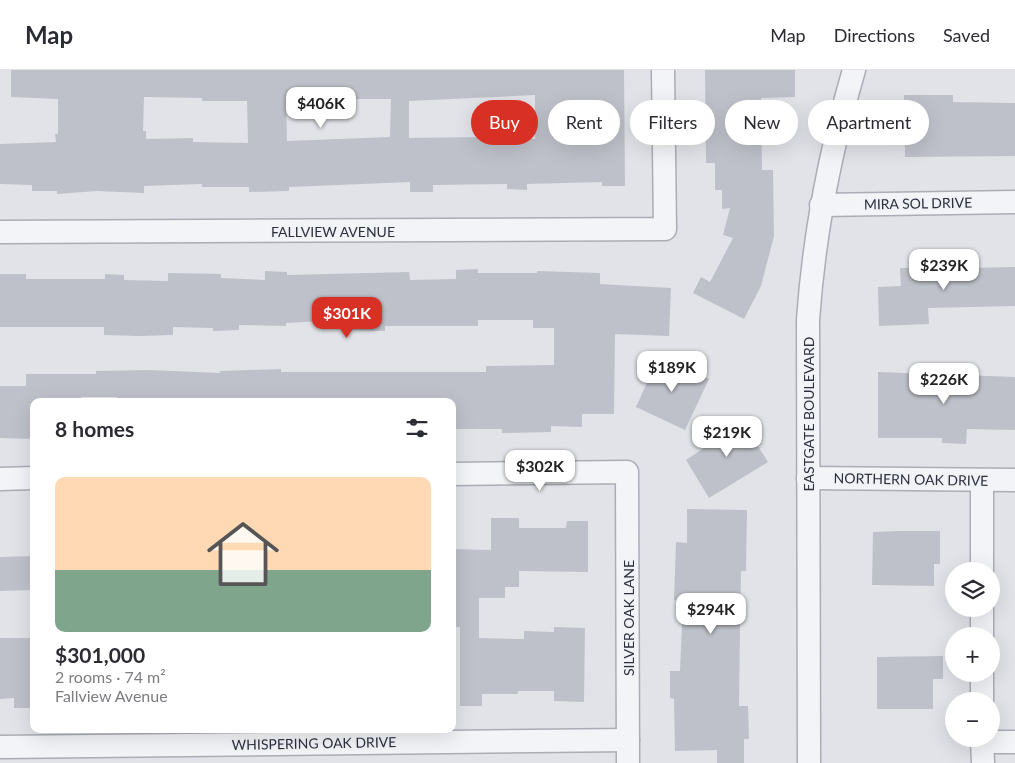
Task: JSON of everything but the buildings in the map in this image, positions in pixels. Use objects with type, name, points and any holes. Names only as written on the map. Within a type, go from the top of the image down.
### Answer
[{"type":"street","name":"FALLVIEW AVENUE","points":[[0,232],[666,229],[663,70]]},
{"type":"street","name":"EASTGATE BOULEVARD","points":[[809,763],[808,320],[812,264],[821,205],[837,129],[854,70]]},
{"type":"street","name":"MIRA SOL DRIVE","points":[[821,205],[1015,202]]},
{"type":"street","name":"SILVER OAK LANE","points":[[456,474],[627,472],[628,763]]},
{"type":"street","points":[[0,479],[30,478]]},
{"type":"street","name":"NORTHERN OAK DRIVE","points":[[808,478],[1015,480]]},
{"type":"street","points":[[982,480],[982,562]]},
{"type":"street","name":"WHISPERING OAK DRIVE","points":[[0,747],[628,740]]},
{"type":"street","points":[[982,748],[1015,742]]}]
